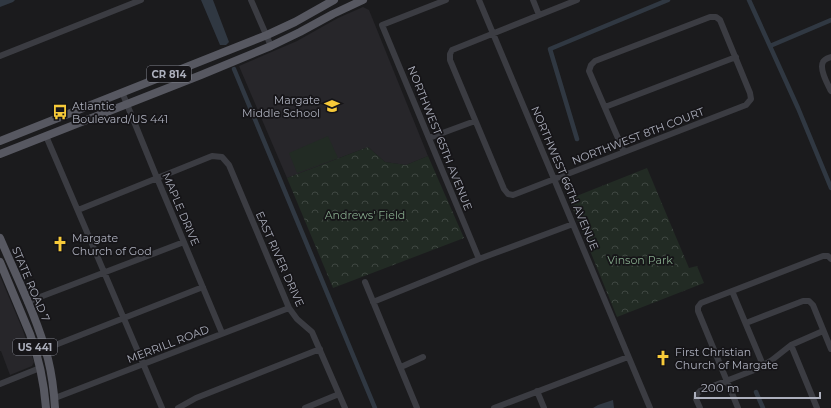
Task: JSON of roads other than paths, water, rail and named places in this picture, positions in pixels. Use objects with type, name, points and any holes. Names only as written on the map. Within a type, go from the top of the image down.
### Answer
[{"type":"main road","name":"CR 814","points":[[0,141],[267,35],[334,0]]},
{"type":"main road","name":"CR 814","points":[[0,154],[271,46],[363,0]]},
{"type":"main road","name":"STATE ROAD 7","points":[[0,238],[45,348],[53,383],[55,408]]},
{"type":"main road","name":"STATE ROAD 7","points":[[0,262],[32,338],[40,368],[46,408]]},
{"type":"main road","points":[[12,289],[27,302]]},
{"type":"main road","points":[[18,303],[34,318]]},
{"type":"main road","points":[[40,368],[47,372],[53,383]]},
{"type":"street","points":[[0,56],[141,0]]},
{"type":"street","points":[[251,0],[271,46]]},
{"type":"street","name":"NORTHWEST 65TH AVENUE","points":[[446,0],[382,25],[479,259]]},
{"type":"street","name":"NORTHWEST 66TH AVENUE","points":[[479,0],[650,408]]},
{"type":"street","points":[[533,0],[539,15]]},
{"type":"street","points":[[429,138],[475,121],[450,60],[452,50],[576,0]]},
{"type":"street","points":[[605,108],[736,57],[720,20],[716,17],[710,17],[695,22],[595,61],[590,65],[589,70],[605,108],[624,152]]},
{"type":"street","name":"NORTHWEST 8TH COURT","points":[[475,121],[504,189],[508,194],[513,195],[746,105],[751,99],[750,93],[736,57]]},
{"type":"street","points":[[831,57],[822,62],[822,68],[831,91]]},
{"type":"street","name":"MAPLE DRIVE","points":[[122,92],[222,333]]},
{"type":"street","points":[[46,136],[162,408]]},
{"type":"street","name":"EAST RIVER DRIVE","points":[[157,178],[212,156],[222,157],[229,165],[289,308],[297,319],[312,332],[345,408]]},
{"type":"street","points":[[78,210],[157,178]]},
{"type":"street","points":[[373,302],[479,259],[573,224]]},
{"type":"street","points":[[27,302],[184,242]]},
{"type":"street","points":[[738,408],[698,311],[698,307],[701,303],[822,256],[829,258]]},
{"type":"street","points":[[365,282],[417,408]]},
{"type":"street","points":[[45,348],[203,287]]},
{"type":"street","points":[[732,291],[763,365]]},
{"type":"street","points":[[746,323],[803,301],[809,301],[813,305],[831,349]]},
{"type":"street","name":"MERRILL ROAD","points":[[55,398],[289,308]]},
{"type":"street","points":[[700,408],[696,399],[696,394],[700,391],[757,369],[772,360],[791,345],[824,331]]},
{"type":"street","points":[[791,345],[817,408]]},
{"type":"street","points":[[178,408],[196,398],[320,349]]},
{"type":"street","points":[[401,367],[423,357]]},
{"type":"street","points":[[494,408],[628,357]]},
{"type":"street","points":[[0,384],[40,368]]},
{"type":"street","points":[[537,392],[544,408]]},
{"type":"street","points":[[305,408],[339,394]]},
{"type":"waterway","points":[[577,139],[550,49],[668,0]]},
{"type":"waterway","points":[[749,0],[798,108],[831,188]]},
{"type":"waterway","points":[[770,46],[831,20]]},
{"type":"waterway","points":[[234,69],[375,408]]},
{"type":"waterway","points":[[756,392],[763,408]]},
{"type":"place","name":"Margate Middle School","points":[[332,106]]},
{"type":"place","name":"Atlantic Boulevard/US 441","points":[[60,112]]},
{"type":"place","name":"Margate Church of God","points":[[60,244]]},
{"type":"place","name":"First Christian Church of Margate","points":[[663,358]]},
{"type":"park label","name":"Andrews' Field","points":[[365,215]]},
{"type":"park label","name":"Vinson Park","points":[[640,260]]}]
